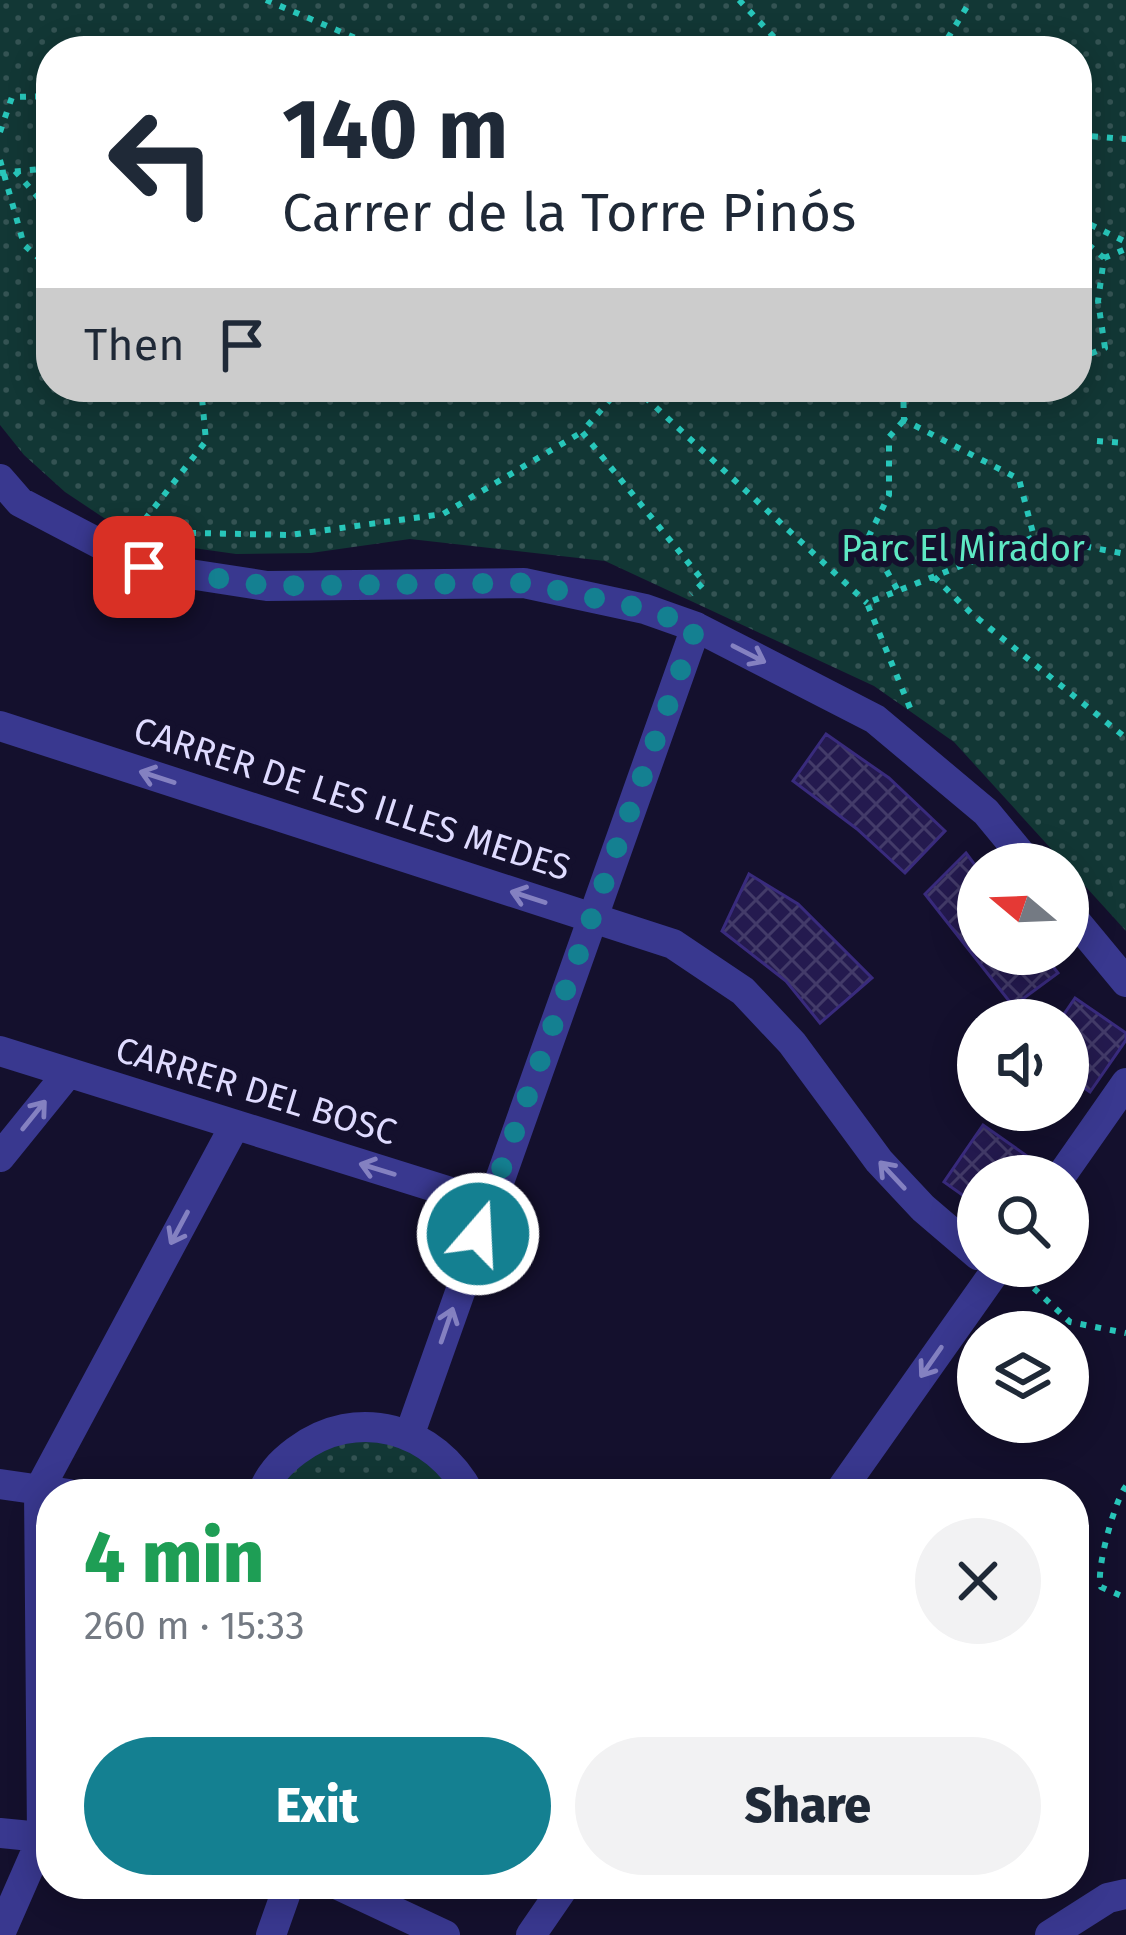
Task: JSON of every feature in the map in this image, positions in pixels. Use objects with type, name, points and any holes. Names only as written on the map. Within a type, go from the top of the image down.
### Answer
[{"type":"street","points":[[0,479],[20,502],[144,567],[267,586],[524,583],[645,609],[691,613],[875,719],[986,812],[1012,843]]},
{"type":"street","points":[[409,1436],[592,918],[691,613]]},
{"type":"street","name":"CARRER DE LES ILLES MEDES","points":[[0,726],[673,944],[742,991],[792,1043],[879,1162],[922,1208],[957,1235]]},
{"type":"street","points":[[1089,937],[1126,982]]},
{"type":"street","name":"CARRER DEL BOSC","points":[[0,1052],[489,1204]]},
{"type":"street","points":[[0,1157],[68,1073]]},
{"type":"street","points":[[1076,1155],[1126,1083]]},
{"type":"street","points":[[60,1479],[235,1125]]},
{"type":"street","points":[[848,1479],[979,1287]]},
{"type":"street","points":[[271,1479],[281,1462],[315,1436],[376,1425],[409,1436],[446,1458],[460,1479]]},
{"type":"street","points":[[0,1484],[36,1489]]},
{"type":"street","points":[[0,1833],[36,1837]]},
{"type":"street","points":[[0,1934],[36,1860]]},
{"type":"street","points":[[1050,1935],[1108,1898],[1126,1894]]},
{"type":"street","points":[[271,1935],[284,1899]]},
{"type":"street","points":[[368,1899],[445,1935]]},
{"type":"street","points":[[531,1935],[556,1899]]},
{"type":"path","points":[[266,0],[351,36]]},
{"type":"path","points":[[739,0],[773,36]]},
{"type":"path","points":[[949,36],[971,0]]},
{"type":"path","points":[[0,132],[12,97],[36,96]]},
{"type":"path","points":[[1092,136],[1126,139]]},
{"type":"path","points":[[0,160],[24,245],[36,256]]},
{"type":"path","points":[[2,173],[36,169]]},
{"type":"path","points":[[15,171],[36,195]]},
{"type":"path","points":[[1092,227],[1126,246]]},
{"type":"path","points":[[1104,258],[1126,246]]},
{"type":"path","points":[[1092,248],[1104,258]]},
{"type":"path","points":[[1092,354],[1105,349],[1098,301],[1104,258]]},
{"type":"path","points":[[202,402],[206,441],[136,531],[290,535],[443,514],[581,432],[608,402]]},
{"type":"path","points":[[650,402],[867,602],[913,713]]},
{"type":"path","points":[[898,591],[868,538],[890,495],[889,437],[904,420],[903,402]]},
{"type":"path","points":[[904,420],[1019,479],[1034,537]]},
{"type":"path","points":[[581,432],[704,582],[691,613]]},
{"type":"path","points":[[1097,441],[1126,443]]},
{"type":"path","points":[[867,602],[1034,537],[1126,554]]},
{"type":"path","points":[[934,577],[971,613],[1126,738]]},
{"type":"path","points":[[1025,1287],[1070,1322],[1126,1333]]},
{"type":"path","points":[[1126,1486],[1118,1496],[1096,1574],[1101,1588],[1126,1598]]},
{"type":"green space","name":"Parc El Mirador","points":[[0,0],[1126,0],[1126,931],[1089,890],[1089,843],[1046,843],[954,742],[874,686],[605,561],[410,539],[311,553],[236,554],[165,544],[104,518],[65,492],[24,455],[0,425]]},
{"type":"green space","points":[[358,1427],[428,1454],[446,1479],[278,1479]]},
{"type":"building","points":[[826,734],[889,778],[945,831],[905,873],[793,781]]},
{"type":"building","points":[[957,862],[957,935],[925,894]]},
{"type":"building","points":[[749,874],[798,904],[872,978],[820,1023],[786,981],[722,931]]},
{"type":"building","points":[[989,975],[1055,975],[1023,999],[1008,999]]},
{"type":"building","points":[[1089,1008],[1126,1033],[1126,1040],[1090,1092]]},
{"type":"building","points":[[979,1131],[992,1131],[1026,1155],[962,1155]]},
{"type":"building","points":[[957,1163],[957,1191],[944,1182]]},
{"type":"route","points":[[144,567],[267,586],[524,583],[645,609],[696,627],[478,1234]]}]
